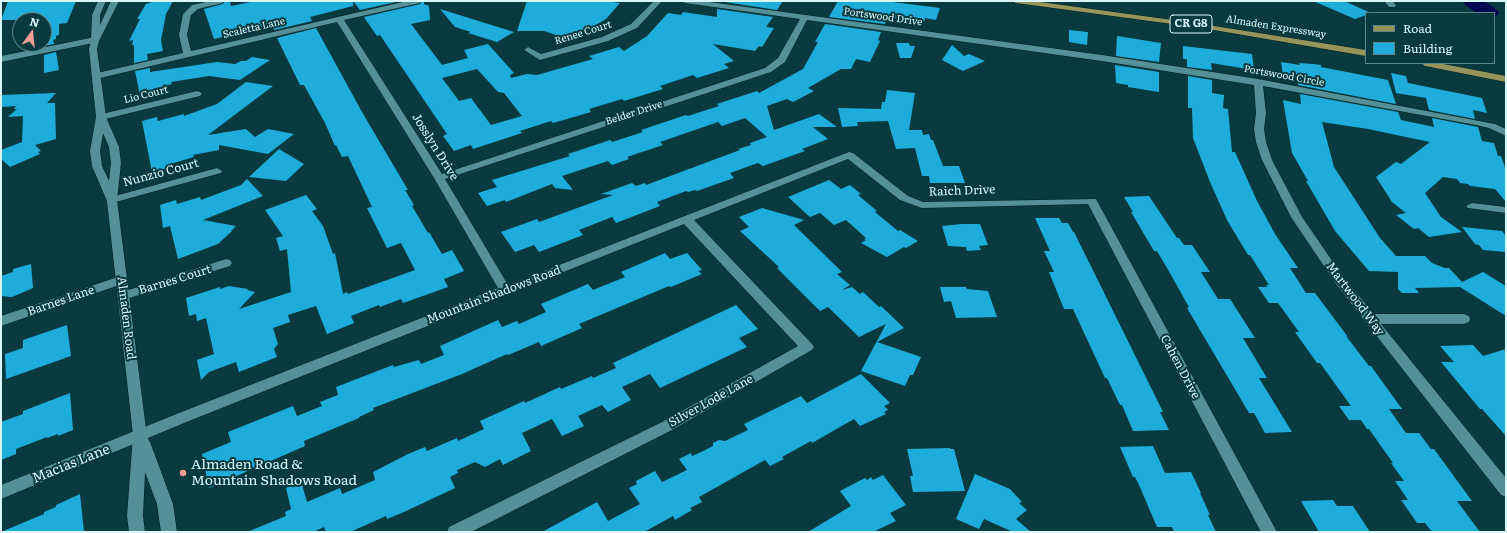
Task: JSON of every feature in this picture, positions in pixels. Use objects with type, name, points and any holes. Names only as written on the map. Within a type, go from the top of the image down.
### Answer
[{"type":"main road","name":"Almaden Expressway","points":[[1016,1],[1202,26],[1365,52]]},
{"type":"main road","name":"Almaden Expressway","points":[[1068,1],[1194,18],[1365,52]]},
{"type":"main road","points":[[1430,64],[1506,79]]},
{"type":"street","name":"Almaden Road","points":[[102,1],[96,15],[95,40],[93,49],[101,118],[95,151],[97,166],[112,200]]},
{"type":"street","name":"Almaden Road","points":[[95,40],[115,1]]},
{"type":"street","points":[[188,55],[183,35],[187,14],[195,7],[220,1]]},
{"type":"street","name":"Scaletta Lane","points":[[96,76],[417,1]]},
{"type":"street","name":"Renee Court","points":[[528,50],[540,57],[605,39],[634,26],[658,1]]},
{"type":"street","name":"Portswood Drive","points":[[685,1],[1055,51]]},
{"type":"street","name":"Belder Drive","points":[[439,178],[768,70],[782,60],[805,17]]},
{"type":"street","name":"Josslyn Drive","points":[[340,20],[439,178],[505,290]]},
{"type":"street","points":[[1,59],[95,40]]},
{"type":"street","name":"Portswood Circle","points":[[1055,51],[1258,82],[1476,122],[1492,126],[1506,133]]},
{"type":"street","name":"Martwood Way","points":[[1258,82],[1261,113],[1259,129],[1261,142],[1270,167],[1283,193],[1309,236],[1340,281],[1506,490]]},
{"type":"street","name":"Lio Court","points":[[101,118],[197,94]]},
{"type":"street","name":"Almaden Road","points":[[101,118],[114,147],[116,162],[112,200],[140,435],[136,516],[137,532]]},
{"type":"street","name":"Raich Drive","points":[[849,155],[904,198],[922,205],[1092,202]]},
{"type":"street","name":"Mountain Shadows Road","points":[[140,435],[849,155]]},
{"type":"street","name":"Nunzio Court","points":[[112,200],[217,171]]},
{"type":"street","name":"Cahen Drive","points":[[1092,202],[1269,532]]},
{"type":"street","points":[[1472,206],[1506,210]]},
{"type":"street","name":"Silver Lode Lane","points":[[463,530],[667,426],[807,347],[686,219]]},
{"type":"street","name":"Barnes Court","points":[[123,296],[226,263]]},
{"type":"street","name":"Barnes Lane","points":[[1,321],[121,280]]},
{"type":"street","points":[[1370,319],[1464,319]]},
{"type":"street","name":"Almaden Road","points":[[140,435],[165,504],[169,532]]},
{"type":"street","name":"Macias Lane","points":[[1,492],[140,435]]},
{"type":"building","points":[[8,1],[76,1],[67,23],[59,24],[59,35],[53,40],[54,44],[52,44],[52,12],[12,12],[12,20],[1,20]]},
{"type":"building","points":[[155,1],[173,1],[166,14],[161,40],[163,51],[147,54],[148,60],[134,63],[134,45],[132,45],[133,40],[129,41],[140,19],[137,19],[146,4]]},
{"type":"building","points":[[225,1],[230,1],[231,6],[255,1],[353,1],[353,6],[310,17],[312,21],[274,30],[272,26],[214,39],[204,9],[223,4]]},
{"type":"building","points":[[353,1],[400,1],[360,10]]},
{"type":"building","points":[[424,1],[424,4],[429,6],[430,20],[411,24],[442,65],[468,58],[464,50],[488,44],[514,73],[510,75],[511,78],[527,74],[537,75],[593,59],[589,56],[619,47],[624,51],[647,36],[668,13],[681,15],[683,12],[717,17],[717,9],[773,17],[766,27],[774,28],[762,47],[759,46],[755,51],[713,44],[734,61],[724,64],[729,68],[697,78],[693,75],[660,86],[663,89],[624,101],[622,99],[589,109],[591,112],[553,123],[551,121],[520,131],[522,133],[473,149],[471,145],[454,151],[443,136],[447,134],[380,35],[377,36],[364,17],[420,4]],"holes":[[[477,69],[498,92],[504,93],[522,116],[491,125],[471,98],[459,101],[442,78]]]},
{"type":"building","points":[[527,1],[604,1],[620,3],[606,19],[571,40],[544,31],[517,31]]},
{"type":"building","points":[[718,1],[783,1],[777,10]]},
{"type":"building","points":[[838,1],[885,1],[940,8],[936,20],[925,18],[924,22],[888,17],[885,24],[829,17]]},
{"type":"building","points":[[1313,1],[1344,1],[1369,12],[1365,12],[1365,15],[1355,19]]},
{"type":"building","points":[[440,9],[514,32],[497,42],[468,33],[471,32],[455,27]]},
{"type":"building","points":[[825,24],[881,32],[878,40],[880,41],[870,62],[856,59],[851,69],[841,69],[808,88],[814,91],[793,102],[787,99],[767,106],[774,130],[819,114],[837,127],[813,127],[828,139],[802,149],[805,151],[763,166],[758,163],[730,173],[734,178],[697,191],[686,191],[657,202],[660,206],[616,223],[612,217],[579,230],[583,235],[539,252],[534,245],[515,252],[501,232],[537,219],[539,222],[613,195],[601,194],[632,183],[636,186],[645,183],[646,185],[740,150],[738,149],[751,145],[750,143],[767,137],[745,118],[722,126],[718,122],[660,142],[663,145],[627,157],[629,159],[612,165],[608,161],[562,176],[573,190],[555,188],[552,184],[506,202],[505,200],[487,206],[478,193],[497,187],[492,180],[570,156],[568,154],[610,140],[612,142],[643,132],[641,130],[719,106],[717,104],[757,91],[759,93],[803,69],[818,42],[815,42]]},
{"type":"building","points":[[316,28],[362,112],[408,190],[405,190],[414,205],[412,206],[428,233],[429,232],[442,254],[452,250],[464,271],[444,279],[448,287],[403,303],[401,299],[380,307],[379,305],[351,316],[354,323],[327,334],[316,306],[288,315],[290,322],[273,328],[278,344],[274,349],[277,357],[239,372],[236,362],[209,372],[201,380],[197,360],[214,354],[206,318],[197,321],[196,314],[189,316],[186,298],[220,287],[220,289],[229,286],[248,289],[247,290],[255,292],[239,309],[291,292],[287,249],[280,251],[276,238],[283,236],[265,210],[306,195],[317,209],[312,211],[323,226],[333,254],[335,253],[343,294],[347,292],[348,294],[415,270],[401,243],[387,248],[367,208],[372,207],[348,156],[342,157],[336,145],[335,146],[325,123],[304,85],[300,85],[277,38]]},
{"type":"building","points":[[1069,30],[1088,32],[1087,45],[1069,42]]},
{"type":"building","points":[[1117,36],[1161,43],[1159,62],[1116,56]]},
{"type":"building","points":[[896,43],[909,43],[910,46],[915,46],[911,58],[900,58]]},
{"type":"building","points":[[952,45],[964,56],[969,54],[985,61],[963,71],[942,60]]},
{"type":"building","points":[[1183,46],[1252,54],[1254,70],[1211,63],[1212,70],[1187,67],[1187,59],[1183,59]]},
{"type":"building","points":[[56,52],[59,70],[44,73],[44,55]]},
{"type":"building","points":[[252,57],[270,60],[240,80],[209,76],[171,82],[172,84],[153,89],[153,92],[140,95],[135,71],[150,68],[150,72],[217,62],[235,64],[241,61],[246,61]]},
{"type":"building","points":[[1281,62],[1300,65],[1299,63],[1321,65],[1321,67],[1388,80],[1396,104],[1298,85],[1297,78],[1283,76]]},
{"type":"building","points":[[1115,65],[1159,72],[1159,92],[1128,87],[1128,85],[1116,83]]},
{"type":"building","points":[[1391,73],[1406,76],[1408,83],[1482,98],[1487,113],[1473,110],[1475,119],[1429,110],[1426,98],[1396,93]]},
{"type":"building","points":[[1188,76],[1212,80],[1212,93],[1224,95],[1223,108],[1228,109],[1232,152],[1235,152],[1257,201],[1275,234],[1298,268],[1290,268],[1306,293],[1315,293],[1402,409],[1389,409],[1406,433],[1419,433],[1431,449],[1434,449],[1472,501],[1457,501],[1480,532],[1432,532],[1425,523],[1417,523],[1401,500],[1408,500],[1395,481],[1404,481],[1391,463],[1393,463],[1361,420],[1349,420],[1339,406],[1351,406],[1320,363],[1317,363],[1295,332],[1299,332],[1278,303],[1269,303],[1258,287],[1267,287],[1266,285],[1269,285],[1250,255],[1248,255],[1227,220],[1193,138],[1192,108],[1188,108]]},
{"type":"building","points":[[246,82],[273,86],[208,135],[246,129],[255,137],[268,129],[294,134],[268,154],[219,145],[219,150],[193,155],[194,157],[167,165],[168,168],[152,172],[142,121],[157,117],[158,121],[184,114],[184,116],[217,104]]},
{"type":"building","points":[[887,90],[915,93],[909,130],[922,130],[923,135],[929,134],[931,140],[933,140],[943,166],[959,166],[965,183],[930,183],[929,176],[922,176],[915,148],[896,149],[888,121],[857,122],[858,126],[842,127],[838,108],[881,109],[882,102],[885,102]]},
{"type":"building","points":[[56,93],[47,103],[55,103],[56,139],[35,145],[41,151],[38,152],[40,154],[10,167],[1,159],[1,150],[22,142],[23,116],[8,117],[17,109],[14,109],[16,106],[1,107],[1,95]]},
{"type":"building","points":[[1300,94],[1398,112],[1401,120],[1434,127],[1432,118],[1478,127],[1482,141],[1494,143],[1498,156],[1501,156],[1506,170],[1506,202],[1495,189],[1470,186],[1468,184],[1460,183],[1457,179],[1443,177],[1425,193],[1441,217],[1462,232],[1429,237],[1418,228],[1414,229],[1396,215],[1406,213],[1392,202],[1376,177],[1396,162],[1401,164],[1430,142],[1368,129],[1322,122],[1334,167],[1380,238],[1396,256],[1425,256],[1432,263],[1449,268],[1462,282],[1483,272],[1506,286],[1506,316],[1460,287],[1415,288],[1419,293],[1402,293],[1398,289],[1398,272],[1369,271],[1335,231],[1306,181],[1308,181],[1292,153],[1283,100],[1301,104]]},
{"type":"building","points":[[279,149],[304,164],[286,181],[249,177]]},
{"type":"building","points":[[247,179],[263,196],[203,220],[236,226],[218,244],[178,259],[170,226],[163,228],[160,205],[176,200],[177,204],[200,197],[201,200],[241,185]]},
{"type":"building","points":[[829,180],[841,189],[850,185],[861,194],[858,195],[877,211],[875,212],[898,231],[900,230],[918,241],[887,257],[861,243],[866,240],[864,239],[866,238],[846,220],[834,225],[820,213],[810,217],[788,197]]},
{"type":"building","points":[[1149,196],[1177,238],[1179,238],[1184,245],[1192,245],[1210,272],[1201,272],[1218,299],[1230,299],[1255,338],[1243,338],[1267,378],[1259,378],[1292,432],[1265,433],[1254,413],[1249,413],[1187,308],[1189,307],[1171,275],[1157,251],[1154,251],[1124,197]]},
{"type":"building","points":[[762,208],[804,220],[794,225],[842,272],[837,274],[850,285],[842,290],[852,287],[860,294],[863,292],[879,307],[881,306],[904,328],[877,342],[921,357],[913,375],[910,375],[905,386],[861,371],[886,324],[859,337],[828,307],[820,311],[777,268],[779,267],[740,231],[749,227],[739,217]]},
{"type":"building","points":[[1035,218],[1059,218],[1062,223],[1068,223],[1074,232],[1163,412],[1160,412],[1169,430],[1133,431],[1122,405],[1120,405],[1107,378],[1105,378],[1073,309],[1064,309],[1049,272],[1054,272],[1044,251],[1050,251]]},
{"type":"building","points":[[980,224],[988,245],[979,246],[981,250],[967,251],[966,247],[948,246],[942,226]]},
{"type":"building","points":[[1462,227],[1502,231],[1506,236],[1506,252],[1483,250],[1479,245],[1475,244]]},
{"type":"building","points":[[665,253],[670,259],[687,253],[702,270],[698,271],[702,274],[671,287],[669,286],[579,324],[582,328],[541,346],[539,342],[462,374],[373,408],[374,410],[359,418],[304,441],[305,446],[209,488],[202,454],[231,442],[228,432],[293,406],[297,416],[322,406],[320,402],[338,395],[336,387],[393,365],[394,367],[419,360],[421,364],[444,355],[440,346],[498,320],[502,327],[517,321],[519,324],[546,312],[541,304],[588,284],[593,290],[625,277],[621,272]]},
{"type":"building","points":[[31,264],[33,288],[12,297],[1,296],[1,276],[13,272],[13,269]]},
{"type":"building","points":[[940,287],[966,287],[967,289],[988,291],[997,317],[956,318],[951,301],[944,302]]},
{"type":"building","points":[[736,305],[758,329],[739,338],[747,347],[660,388],[650,374],[622,387],[631,400],[608,412],[602,405],[578,416],[584,426],[562,436],[552,419],[522,433],[531,451],[503,465],[500,459],[485,467],[475,462],[457,470],[458,473],[450,477],[455,488],[404,512],[387,519],[386,516],[350,532],[326,532],[324,527],[313,532],[247,532],[286,516],[285,512],[291,509],[286,488],[301,481],[307,502],[340,488],[342,494],[375,480],[373,472],[408,454],[425,447],[427,451],[457,438],[458,441],[484,429],[480,421],[524,401],[525,403],[560,387],[561,389],[616,368],[613,363]]},
{"type":"building","points":[[67,325],[71,356],[6,379],[5,354],[23,348],[23,340]]},
{"type":"building","points":[[1473,345],[1483,356],[1506,349],[1506,436],[1482,409],[1480,409],[1441,362],[1454,362],[1440,346]]},
{"type":"building","points":[[861,374],[890,403],[884,406],[888,410],[884,412],[886,414],[860,426],[854,419],[812,443],[811,441],[782,457],[784,459],[770,466],[765,460],[699,497],[702,502],[690,508],[692,510],[675,520],[673,516],[644,532],[542,532],[597,502],[608,521],[640,504],[629,488],[637,484],[636,481],[655,471],[662,482],[687,470],[679,459],[691,453],[692,456],[713,446],[713,443],[719,440],[725,441],[748,430],[744,424],[801,396],[807,403]]},
{"type":"building","points":[[70,393],[73,430],[58,436],[58,434],[47,437],[16,449],[16,454],[1,460],[1,422],[23,414],[23,411]]},
{"type":"building","points":[[1153,446],[1165,473],[1191,472],[1216,532],[1174,532],[1172,527],[1157,527],[1139,485],[1135,477],[1133,477],[1120,447]]},
{"type":"building","points":[[907,449],[954,449],[965,491],[913,492],[910,476],[913,476]]},
{"type":"building","points":[[975,474],[1010,489],[1022,502],[1019,503],[1027,510],[1016,519],[1031,532],[1013,532],[984,519],[979,529],[956,519]]},
{"type":"building","points":[[883,475],[906,505],[890,513],[896,521],[873,532],[808,532],[851,506],[840,491],[865,478],[867,480],[871,477],[873,480]]},
{"type":"building","points":[[80,494],[84,532],[1,532],[44,514],[44,512],[56,507],[56,505]]},
{"type":"building","points":[[1333,500],[1337,506],[1353,506],[1370,532],[1319,532],[1301,501]]},
{"type":"waterway","points":[[1472,1],[1488,12]]},
{"type":"place","name":"Almaden Road & Mountain Shadows Road","points":[[183,473]]}]
